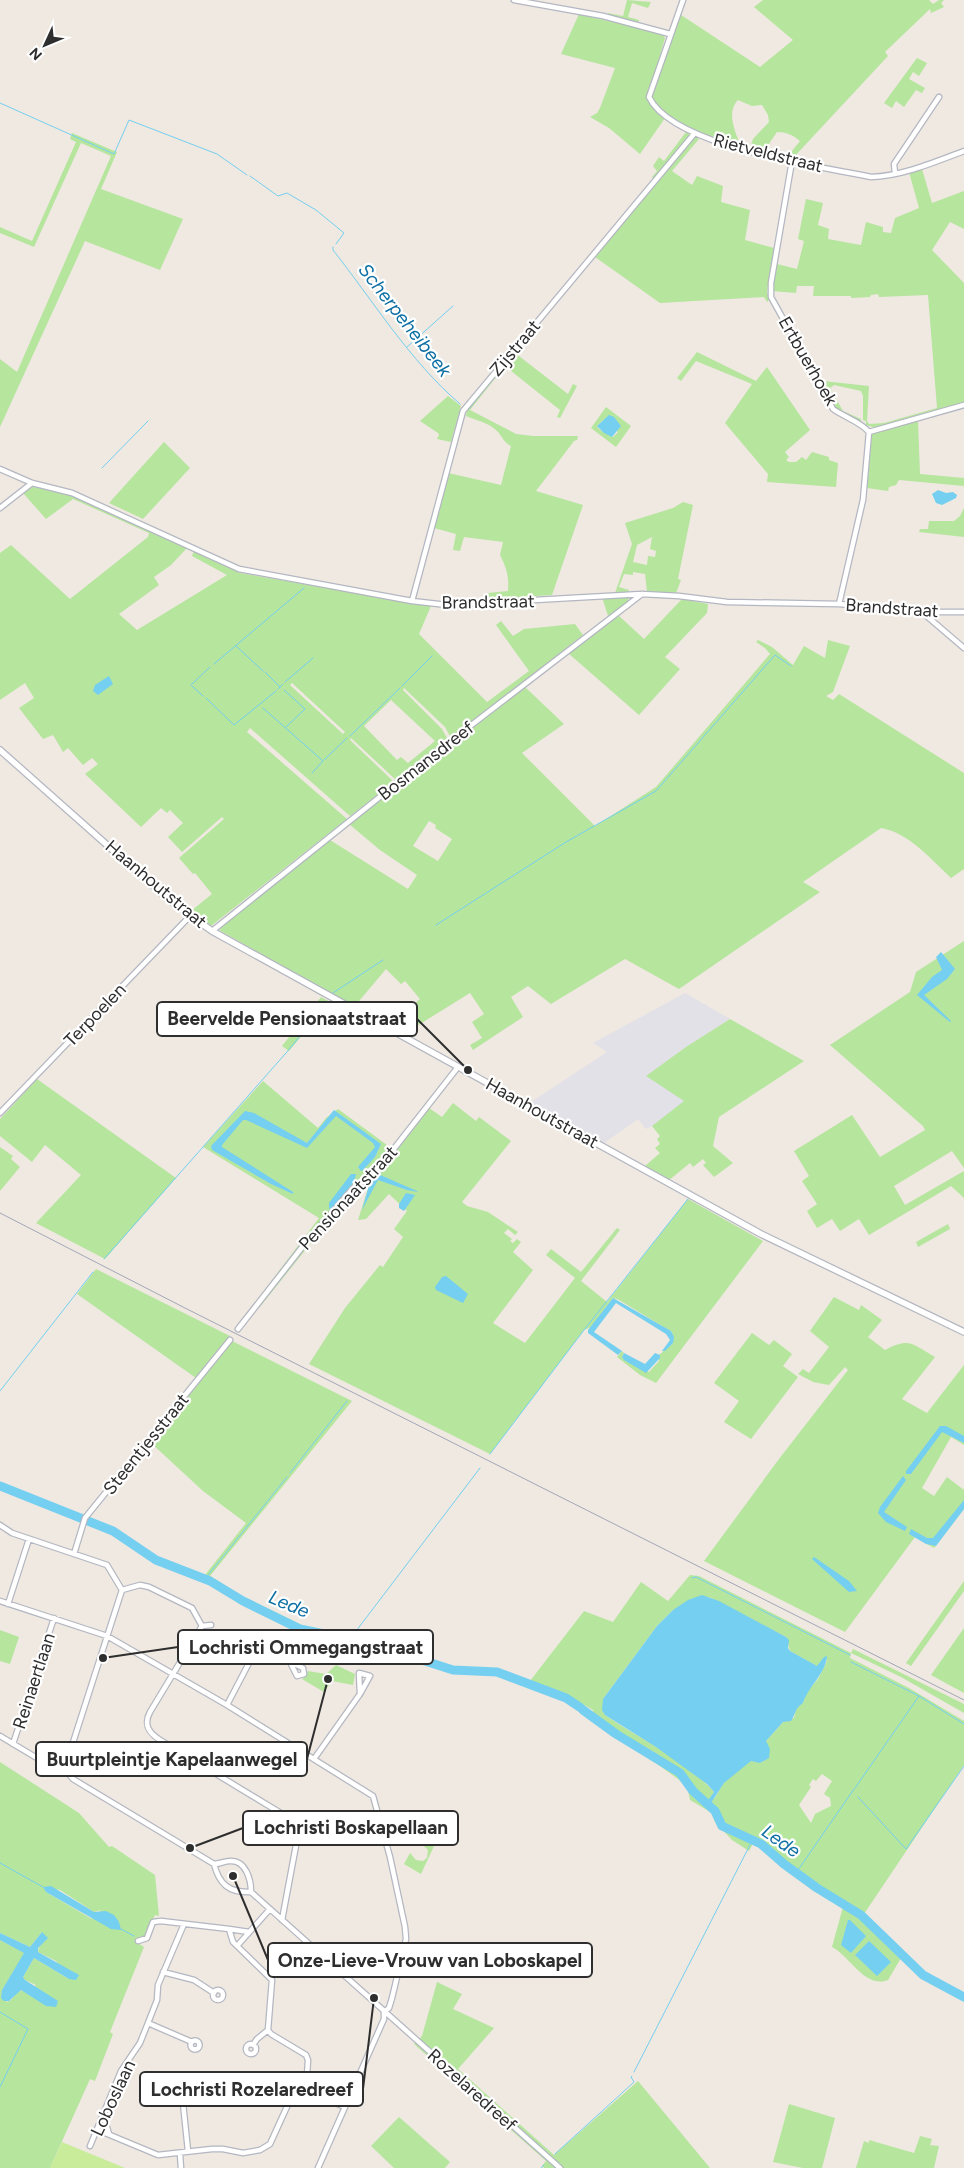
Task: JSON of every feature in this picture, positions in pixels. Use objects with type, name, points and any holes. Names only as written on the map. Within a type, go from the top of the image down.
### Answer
[{"type":"street","points":[[514,0],[603,16],[670,34],[683,0]]},
{"type":"street","name":"Rietveldstraat","points":[[670,34],[648,97],[658,111],[694,134],[719,143],[792,161],[871,176],[895,173],[922,166],[964,151]]},
{"type":"street","points":[[895,173],[894,164],[939,97]]},
{"type":"street","name":"Zijstraat","points":[[412,601],[463,411],[694,134]]},
{"type":"street","name":"Ertbuerhoek","points":[[792,161],[771,283],[771,297],[833,409],[864,426],[869,432]]},
{"type":"street","points":[[839,604],[863,500],[869,432],[964,405]]},
{"type":"street","name":"Brandstraat","points":[[0,469],[32,483],[89,499],[239,569],[412,601],[447,605],[642,594],[727,602],[839,604],[922,612],[964,612]]},
{"type":"street","points":[[0,508],[32,483]]},
{"type":"street","name":"Bosmansdreef","points":[[212,930],[434,754],[642,594]]},
{"type":"street","points":[[922,612],[964,648]]},
{"type":"street","name":"Haanhoutstraat","points":[[0,750],[190,916],[212,930],[762,1234],[964,1332]]},
{"type":"street","name":"Terpoelen","points":[[0,1113],[190,916]]},
{"type":"street","name":"Pensionaatstraat","points":[[238,1329],[307,1240],[356,1185],[371,1178],[458,1067]]},
{"type":"street","name":"Steentjesstraat","points":[[74,1554],[85,1520],[230,1340]]},
{"type":"street","points":[[0,1525],[12,1533],[107,1565],[122,1590],[68,1758],[67,1772],[73,1779],[214,1864],[231,1861],[241,1865],[246,1871],[251,1892],[239,1892],[226,1887],[217,1876],[214,1864]]},
{"type":"street","points":[[8,1604],[29,1539]]},
{"type":"street","points":[[122,1590],[140,1586],[150,1587],[192,1608],[202,1626]]},
{"type":"street","points":[[0,1601],[107,1636],[227,1705],[373,1796],[390,1857],[405,1926],[406,1939],[389,2008],[384,2012],[384,2019],[318,2168]]},
{"type":"street","name":"Reinaertlaan","points":[[13,1744],[54,1618]]},
{"type":"street","points":[[202,1626],[212,1626]]},
{"type":"street","points":[[202,1626],[146,1719],[149,1731],[160,1740],[284,1814],[295,1826],[297,1840],[282,1920]]},
{"type":"street","points":[[227,1705],[249,1663],[259,1651],[290,1662]]},
{"type":"street","points":[[314,1759],[360,1694]]},
{"type":"street","points":[[0,1736],[62,1773],[67,1772]]},
{"type":"street","name":"Rozelaredreef","points":[[251,1892],[560,2168]]},
{"type":"street","points":[[237,1946],[270,1909]]},
{"type":"street","points":[[138,1942],[147,1938],[153,1922],[249,1932]]},
{"type":"street","name":"Loboslaan","points":[[90,2146],[121,2071],[140,2043],[157,2000],[158,1985],[184,1924]]},
{"type":"street","points":[[229,1929],[233,1942],[272,1980],[268,2030],[271,2034],[306,2055],[308,2060],[306,2091]]},
{"type":"street","points":[[163,1972],[194,1980],[214,1993]]},
{"type":"street","points":[[148,2024],[192,2042]]},
{"type":"street","points":[[254,2045],[257,2039],[268,2030]]},
{"type":"street","points":[[306,2091],[345,2107]]},
{"type":"street","points":[[98,2130],[158,2155],[223,2149],[243,2152],[260,2150],[270,2144],[290,2100],[306,2091]]},
{"type":"street","points":[[170,2098],[183,2103],[224,2099]]},
{"type":"street","points":[[183,2103],[188,2151]]},
{"type":"street","points":[[103,2116],[109,2134]]},
{"type":"street","points":[[180,2154],[181,2168]]},
{"type":"shaded area","points":[[685,993],[730,1019],[686,1047],[647,1076],[685,1101],[652,1126],[646,1129],[638,1119],[604,1143],[531,1102],[607,1052],[593,1043]]},
{"type":"green space","points":[[627,0],[651,2],[648,8],[632,3],[628,17],[639,20],[638,23],[607,15],[608,13],[623,16]]},
{"type":"green space","points":[[763,0],[929,0],[933,4],[939,0],[944,0],[941,3],[944,7],[931,13],[930,9],[885,52],[888,56],[793,158],[788,156],[800,141],[783,133],[777,132],[764,151],[750,148],[753,139],[769,122],[768,115],[762,105],[752,106],[738,100],[734,105],[733,122],[741,146],[716,140],[690,130],[667,115],[651,96],[681,15],[760,67],[793,40],[754,7]]},
{"type":"green space","points":[[579,14],[663,34],[665,38],[647,100],[656,112],[665,118],[640,154],[609,128],[590,117],[597,113],[600,108],[615,68],[561,54]]},
{"type":"green space","points":[[917,58],[927,63],[919,76],[913,72],[909,79],[925,88],[922,93],[916,90],[904,107],[896,101],[892,108],[884,103]]},
{"type":"green space","points":[[686,132],[691,135],[654,179],[652,177],[657,171],[653,166],[659,157],[664,161]]},
{"type":"green space","points":[[72,133],[117,152],[101,189],[183,219],[160,270],[85,241],[0,427],[0,359],[17,372],[111,156],[81,143],[34,247],[0,233],[0,227],[32,241],[76,142],[70,139]]},
{"type":"green space","points":[[695,137],[699,139],[672,171],[692,185],[697,176],[723,186],[721,202],[750,210],[745,240],[774,248],[767,292],[770,299],[767,302],[764,297],[660,303],[595,257]]},
{"type":"green space","points":[[922,169],[932,203],[964,191],[964,229],[950,222],[932,250],[964,283],[964,403],[876,428],[866,425],[866,421],[863,420],[863,396],[861,391],[834,385],[830,388],[843,411],[861,419],[861,422],[835,408],[819,380],[869,386],[867,421],[869,424],[884,423],[937,408],[928,295],[879,297],[878,294],[871,295],[870,297],[851,298],[851,296],[813,296],[814,286],[797,286],[796,293],[772,291],[777,264],[797,269],[804,241],[798,239],[806,199],[823,203],[818,225],[829,229],[828,239],[861,245],[866,222],[883,227],[883,232],[891,233],[895,218],[919,208],[909,172]]},
{"type":"green space","points":[[575,279],[515,353],[568,394],[573,384],[577,386],[560,418],[557,417],[560,410],[505,366],[470,410],[516,434],[578,436],[577,440],[574,441],[536,491],[583,505],[552,595],[488,599],[488,593],[508,591],[507,573],[500,555],[503,542],[464,537],[460,551],[453,550],[456,534],[434,528],[448,473],[501,485],[511,446],[506,443],[494,428],[466,416],[468,407]]},
{"type":"green space","points":[[697,352],[756,381],[767,367],[810,430],[785,452],[789,457],[786,460],[796,462],[802,457],[806,460],[812,452],[829,457],[829,460],[838,463],[836,487],[767,482],[768,474],[725,423],[752,384],[696,361],[681,381],[677,378]]},
{"type":"green space","points":[[448,396],[461,406],[451,442],[437,439],[438,433],[420,421]]},
{"type":"green space","points":[[606,407],[631,426],[616,447],[591,428]],"holes":[[[603,420],[618,432],[613,437],[600,430],[597,426]]]},
{"type":"green space","points":[[918,420],[920,474],[964,478],[964,486],[899,480],[896,485],[889,487],[888,491],[867,488],[872,434]]},
{"type":"green space","points":[[164,442],[190,468],[143,519],[109,503]]},
{"type":"green space","points":[[32,487],[73,495],[112,510],[187,548],[171,565],[154,577],[159,585],[119,614],[137,630],[227,575],[192,556],[194,551],[240,573],[431,606],[419,634],[487,702],[529,671],[496,625],[501,621],[513,636],[524,629],[575,624],[583,635],[451,738],[445,727],[404,688],[403,690],[442,729],[448,740],[396,780],[351,738],[350,740],[394,782],[350,816],[250,728],[247,732],[347,819],[211,926],[191,911],[212,894],[195,873],[193,874],[179,858],[224,819],[222,817],[182,852],[168,837],[183,823],[170,810],[167,813],[161,808],[141,827],[85,774],[98,764],[92,758],[83,765],[68,748],[63,752],[53,735],[43,739],[19,708],[34,698],[25,683],[0,700],[0,553],[11,545],[70,599],[148,537],[149,533],[73,499],[46,519],[23,493]],"holes":[[[292,683],[345,732],[343,734],[290,685]],[[391,700],[435,741],[408,763],[401,757],[397,760],[364,726]]]},
{"type":"green space","points":[[683,502],[693,505],[678,579],[681,580],[676,593],[647,592],[645,574],[633,572],[633,575],[624,574],[619,587],[629,590],[629,592],[615,593],[632,544],[625,523],[673,508]],"holes":[[[652,537],[650,549],[656,551],[655,557],[648,556],[647,565],[633,562],[637,545]]]},
{"type":"green space","points":[[964,508],[964,537],[919,532],[920,529],[928,529],[929,521],[954,521],[960,516]]},
{"type":"green space","points":[[628,596],[629,602],[608,616],[602,597]]},
{"type":"green space","points":[[682,599],[708,604],[707,613],[665,657],[680,669],[639,715],[568,653],[618,615],[644,639]]},
{"type":"green space","points":[[758,640],[772,647],[793,665],[804,646],[825,658],[828,640],[850,646],[833,692],[826,696],[833,700],[839,694],[964,773],[964,869],[951,878],[910,841],[901,835],[881,828],[803,882],[820,892],[679,989],[625,959],[551,1004],[528,986],[511,997],[523,1017],[473,1050],[470,1045],[482,1038],[472,1022],[484,1014],[470,993],[404,1034],[393,1028],[410,1017],[406,1011],[420,999],[405,981],[401,984],[386,969],[354,1007],[219,930],[221,929],[219,926],[330,840],[408,889],[417,875],[380,850],[349,824],[525,687],[564,724],[522,753],[595,826],[656,787],[770,654],[756,642]],"holes":[[[429,821],[436,825],[435,828],[452,839],[438,861],[413,846]]]},
{"type":"green space","points":[[964,941],[964,1168],[952,1151],[894,1186],[905,1205],[964,1171],[964,1198],[951,1186],[869,1235],[859,1219],[840,1231],[832,1219],[817,1228],[807,1211],[817,1204],[802,1181],[809,1176],[794,1151],[852,1115],[880,1157],[925,1130],[923,1126],[830,1045],[910,992],[916,972]]},
{"type":"green space","points":[[321,997],[330,1002],[289,1051],[282,1046]]},
{"type":"green space","points":[[730,1019],[804,1061],[719,1117],[713,1146],[733,1163],[714,1177],[703,1165],[706,1163],[703,1159],[693,1167],[690,1163],[668,1181],[645,1166],[660,1153],[655,1148],[660,1144],[657,1139],[660,1136],[652,1126],[684,1101],[646,1076],[686,1047]]},
{"type":"green space","points":[[37,1079],[176,1178],[105,1259],[36,1223],[81,1175],[45,1145],[32,1162],[0,1136],[0,1119]]},
{"type":"green space","points":[[263,1081],[318,1128],[326,1118],[338,1109],[391,1148],[372,1173],[355,1183],[323,1219],[328,1223],[318,1238],[315,1238],[259,1308],[254,1304],[319,1218],[203,1147]]},
{"type":"green space","points":[[453,1103],[476,1121],[479,1117],[511,1141],[462,1202],[467,1206],[488,1212],[518,1232],[515,1235],[508,1229],[504,1233],[512,1239],[510,1241],[513,1243],[517,1239],[521,1242],[513,1252],[533,1270],[493,1323],[525,1343],[575,1278],[546,1255],[551,1249],[581,1272],[617,1228],[620,1230],[581,1281],[607,1302],[688,1199],[763,1241],[656,1383],[640,1375],[617,1357],[622,1351],[624,1353],[622,1357],[649,1372],[659,1361],[659,1355],[673,1343],[672,1332],[613,1298],[591,1327],[584,1330],[490,1454],[309,1364],[345,1308],[380,1265],[383,1267],[403,1237],[394,1229],[407,1211],[389,1194],[366,1219],[358,1220],[370,1182],[429,1108],[442,1117]]},
{"type":"green space","points":[[0,1147],[13,1156],[11,1159],[20,1167],[0,1191]]},
{"type":"green space","points":[[948,1224],[950,1229],[918,1247],[916,1242]]},
{"type":"green space","points":[[96,1269],[230,1336],[196,1378],[77,1294]]},
{"type":"green space","points":[[834,1297],[859,1310],[861,1305],[882,1320],[868,1337],[885,1350],[906,1343],[916,1346],[935,1357],[902,1399],[927,1413],[964,1365],[964,1445],[951,1437],[922,1488],[934,1496],[947,1477],[964,1490],[964,1509],[934,1548],[915,1537],[845,1632],[704,1561],[779,1459],[848,1370],[845,1367],[829,1385],[813,1382],[798,1374],[803,1369],[809,1373],[829,1347],[810,1331]]},
{"type":"green space","points":[[752,1333],[769,1345],[774,1340],[792,1354],[783,1366],[798,1377],[751,1439],[724,1422],[739,1401],[714,1383]]},
{"type":"green space","points":[[232,1341],[352,1401],[210,1576],[242,1596],[304,1626],[302,1628],[268,1613],[208,1578],[157,1559],[123,1536],[124,1534],[160,1559],[205,1575],[246,1523],[203,1491],[150,1442]]},
{"type":"green space","points":[[690,1575],[699,1576],[851,1653],[850,1658],[909,1688],[964,1721],[964,1765],[864,1914],[811,1881],[769,1850],[765,1851],[754,1842],[749,1851],[732,1840],[715,1822],[712,1813],[690,1800],[687,1786],[592,1719],[593,1710],[563,1693],[530,1681],[584,1611],[613,1622],[641,1582],[668,1601]],"holes":[[[709,1597],[786,1637],[790,1651],[818,1667],[824,1657],[827,1661],[818,1679],[806,1693],[803,1703],[796,1707],[794,1718],[783,1722],[766,1741],[763,1762],[751,1761],[745,1765],[724,1782],[715,1798],[708,1802],[714,1792],[702,1780],[662,1750],[605,1715],[603,1699],[657,1626],[673,1610]],[[822,1774],[832,1781],[824,1794],[830,1798],[831,1806],[815,1814],[811,1823],[799,1805],[811,1787],[809,1785],[813,1779],[816,1781]]]},
{"type":"green space","points":[[964,1581],[964,1591],[911,1666],[906,1663]]},
{"type":"green space","points":[[964,1628],[964,1693],[931,1675]]},
{"type":"green space","points":[[0,1630],[19,1637],[10,1664],[0,1661]]},
{"type":"green space","points":[[853,1649],[964,1704],[964,1713],[901,1677],[851,1653]]},
{"type":"green space","points":[[336,1665],[355,1674],[353,1685],[332,1681],[324,1692],[302,1679],[308,1671],[326,1674]]},
{"type":"green space","points":[[0,1762],[79,1813],[109,1847],[112,1846],[155,1875],[159,1916],[155,1915],[145,1936],[138,1943],[144,1947],[110,2032],[113,2034],[95,2081],[90,2079],[50,2168],[0,2168],[0,1940],[25,1953],[2,1990],[7,2002],[19,1990],[27,1992],[36,1985],[25,1980],[23,1977],[34,1958],[69,1979],[56,1961],[38,1952],[42,1932],[30,1947],[0,1933]],"holes":[[[44,1887],[60,1890],[94,1912],[101,1910],[92,1919],[46,1892]]]},
{"type":"green space","points":[[425,1841],[434,1846],[421,1874],[404,1864],[410,1853],[416,1860],[423,1861],[427,1858],[428,1850],[423,1845]]},
{"type":"green space","points":[[843,1907],[859,1917],[901,1958],[888,1980],[880,1982],[865,1976],[839,1951],[832,1947]]},
{"type":"green space","points":[[437,1982],[462,1994],[453,2009],[494,2028],[458,2069],[554,2155],[638,2081],[710,2168],[544,2168],[542,2166],[546,2161],[414,2044],[422,2036]]},
{"type":"green space","points":[[789,2104],[835,2118],[822,2168],[803,2168],[773,2162]]},
{"type":"green space","points":[[399,2117],[450,2162],[445,2168],[394,2168],[371,2146]]},
{"type":"green space","points":[[920,2136],[932,2139],[930,2145],[939,2146],[934,2168],[856,2168],[864,2141],[869,2143],[869,2140],[914,2153]]},
{"type":"green space","points":[[62,2142],[125,2168],[50,2168]]},
{"type":"water","points":[[609,415],[614,417],[621,426],[612,437],[604,433],[597,426]]},
{"type":"water","points":[[938,490],[946,493],[953,492],[957,495],[956,498],[942,505],[936,503],[932,494]]},
{"type":"water","points":[[109,676],[113,684],[98,695],[93,691],[95,685]]},
{"type":"water","points":[[941,952],[955,969],[947,979],[924,995],[950,1022],[917,995],[932,977],[942,970],[936,957]]},
{"type":"water","points":[[334,1110],[381,1144],[375,1157],[361,1171],[358,1167],[375,1147],[373,1143],[336,1116],[307,1148],[246,1120],[243,1120],[222,1145],[222,1147],[293,1192],[293,1194],[271,1184],[212,1150],[211,1146],[245,1111],[254,1113],[307,1143]]},
{"type":"water","points":[[351,1174],[356,1174],[354,1182],[332,1208],[329,1209],[329,1203]]},
{"type":"water","points":[[378,1174],[418,1192],[378,1180],[362,1210],[370,1182]]},
{"type":"water","points":[[406,1193],[415,1195],[404,1211],[399,1208],[399,1204]]},
{"type":"water","points":[[446,1276],[468,1294],[463,1303],[436,1290],[435,1287],[442,1277]]},
{"type":"water","points":[[613,1298],[671,1331],[674,1337],[673,1343],[665,1351],[662,1351],[670,1340],[666,1334],[616,1303],[594,1332],[622,1351],[618,1355],[588,1333],[588,1330]]},
{"type":"water","points":[[624,1353],[645,1364],[655,1353],[660,1355],[660,1358],[646,1373],[624,1360],[622,1357]]},
{"type":"water","points":[[940,1426],[946,1426],[964,1436],[964,1443],[942,1432],[911,1474],[906,1474],[906,1471]]},
{"type":"water","points":[[903,1476],[906,1480],[884,1512],[907,1527],[905,1531],[886,1522],[878,1513],[880,1507]]},
{"type":"water","points":[[964,1500],[964,1509],[936,1546],[926,1544],[909,1534],[911,1529],[927,1538],[933,1538]]},
{"type":"water","points":[[814,1557],[849,1581],[857,1591],[849,1592],[812,1559]]},
{"type":"water","points":[[702,1595],[719,1601],[786,1637],[789,1640],[788,1648],[790,1651],[817,1666],[827,1656],[824,1668],[791,1721],[783,1722],[766,1741],[770,1749],[769,1758],[760,1763],[751,1761],[724,1783],[711,1803],[707,1802],[714,1792],[707,1784],[656,1747],[605,1715],[602,1710],[603,1699],[657,1626],[673,1610],[688,1600]]},
{"type":"water","points":[[51,1886],[94,1912],[106,1911],[114,1915],[119,1922],[121,1930],[111,1929],[46,1892],[43,1887]]},
{"type":"water","points":[[848,1920],[866,1936],[851,1953],[841,1945]]},
{"type":"water","points":[[42,1932],[48,1938],[38,1948],[38,1952],[79,1975],[76,1980],[69,1979],[34,1958],[23,1977],[58,2001],[56,2007],[46,2006],[21,1990],[9,2001],[4,2001],[1,1998],[2,1990],[24,1953],[0,1940],[0,1933],[30,1947]]},
{"type":"water","points":[[869,1941],[891,1962],[877,1976],[855,1955]]},
{"type":"waterway","name":"Scherpeheibeek","points":[[0,103],[114,154],[129,120],[217,154],[247,175]]},
{"type":"waterway","name":"Scherpeheibeek","points":[[250,176],[278,196],[287,193],[316,210],[344,233],[336,244]]},
{"type":"waterway","name":"Scherpeheibeek","points":[[333,247],[333,250],[408,350],[424,369],[460,404]]},
{"type":"waterway","points":[[407,347],[453,306]]},
{"type":"waterway","name":"Scherpeheibeek","points":[[469,409],[493,378]]},
{"type":"waterway","points":[[102,468],[148,421]]},
{"type":"waterway","points":[[214,664],[304,588]]},
{"type":"waterway","points":[[236,646],[263,671]]},
{"type":"waterway","points":[[436,925],[566,842],[656,791],[775,655],[791,666]]},
{"type":"waterway","points":[[402,686],[432,656]]},
{"type":"waterway","points":[[285,682],[313,658]]},
{"type":"waterway","points":[[191,685],[210,667]]},
{"type":"waterway","points":[[265,672],[280,687]]},
{"type":"waterway","points":[[278,689],[283,684]]},
{"type":"waterway","points":[[192,686],[203,696]]},
{"type":"waterway","points":[[350,736],[400,688]]},
{"type":"waterway","points":[[284,690],[305,709],[286,727]]},
{"type":"waterway","points":[[206,698],[234,725],[276,691]]},
{"type":"waterway","points":[[263,708],[323,761],[312,773]]},
{"type":"waterway","points":[[324,760],[347,738]]},
{"type":"waterway","points":[[333,993],[383,960]]},
{"type":"waterway","points":[[104,1259],[286,1053],[328,1002]]},
{"type":"waterway","points":[[490,1454],[584,1330],[688,1199]]},
{"type":"waterway","points":[[0,1391],[93,1272]]},
{"type":"waterway","points":[[290,1473],[347,1401]]},
{"type":"waterway","points":[[350,1639],[480,1468]]},
{"type":"waterway","points":[[205,1579],[287,1477]]},
{"type":"waterway","name":"Lede","points":[[0,1486],[113,1531],[156,1560],[210,1581],[243,1601],[300,1629],[372,1644],[453,1670],[497,1672],[566,1698],[581,1708]]},
{"type":"waterway","points":[[692,1578],[696,1577],[850,1655]]},
{"type":"waterway","points":[[851,1662],[919,1696],[855,1788]]},
{"type":"waterway","points":[[919,1696],[964,1724]]},
{"type":"waterway","name":"Lede","points":[[583,1710],[616,1734],[680,1773],[693,1791],[715,1811],[722,1826],[761,1844],[784,1864],[817,1888],[861,1915],[923,1975],[964,1997]]},
{"type":"waterway","points":[[858,1797],[906,1849],[964,1766]]},
{"type":"waterway","points":[[796,1873],[854,1789]]},
{"type":"waterway","points":[[634,2072],[753,1839]]},
{"type":"waterway","points":[[0,1863],[43,1887]]},
{"type":"waterway","points":[[121,1929],[134,1936]]},
{"type":"waterway","points":[[0,2012],[28,2029],[0,2087]]},
{"type":"waterway","points":[[555,2154],[634,2082],[632,2076]]},
{"type":"waterway","points":[[541,2168],[544,2165]]},
{"type":"railway","points":[[0,1213],[964,1700]]},
{"type":"place","name":"Beervelde Pensionaatstraat","points":[[468,1070]]},
{"type":"place","name":"Lochristi Ommegangstraat","points":[[103,1658]]},
{"type":"place","name":"Buurtpleintje Kapelaanwegel","points":[[328,1679]]},
{"type":"place","name":"Lochristi Boskapellaan","points":[[190,1848]]},
{"type":"place","name":"Onze-Lieve-Vrouw van Loboskapel","points":[[233,1876]]},
{"type":"place","name":"Lochristi Rozelaredreef","points":[[374,1998]]}]
